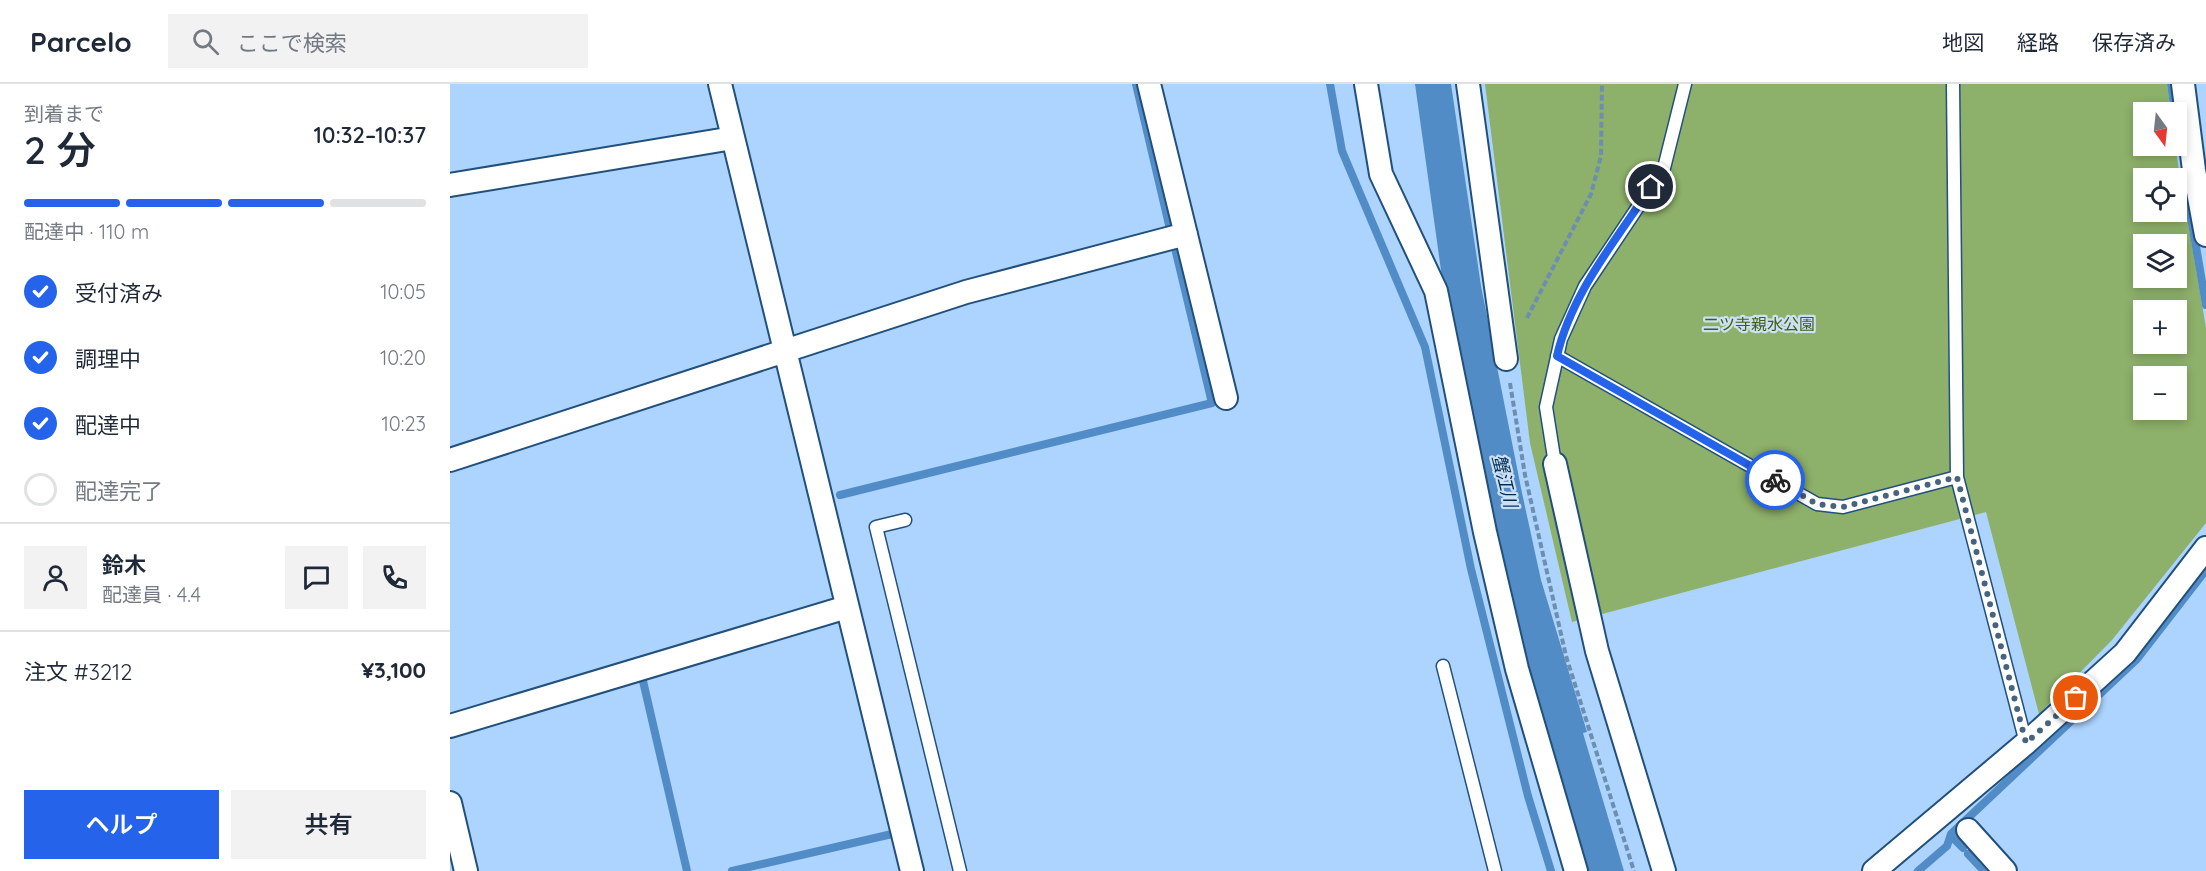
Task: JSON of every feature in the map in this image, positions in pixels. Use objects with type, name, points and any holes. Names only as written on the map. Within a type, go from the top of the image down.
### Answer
[{"type":"street","points":[[720,84],[912,871]]},
{"type":"street","points":[[1149,84],[1226,398]]},
{"type":"street","points":[[1366,84],[1381,174],[1436,291],[1485,532],[1517,669],[1576,871]]},
{"type":"street","points":[[1468,84],[1506,359]]},
{"type":"street","points":[[2183,84],[2200,170],[2206,234]]},
{"type":"street","points":[[450,185],[733,138]]},
{"type":"street","points":[[450,460],[966,292],[1185,234]]},
{"type":"street","points":[[1555,464],[1598,651],[1664,871]]},
{"type":"street","points":[[1874,871],[2026,743],[2125,653],[2206,548]]},
{"type":"street","points":[[450,726],[847,607]]},
{"type":"street","points":[[450,803],[466,871]]},
{"type":"street","points":[[1968,830],[2005,871]]},
{"type":"lane","points":[[1555,464],[1546,407],[1561,339],[1585,286],[1664,168],[1685,84]]},
{"type":"lane","points":[[1953,84],[1957,477],[2026,743]]},
{"type":"lane","points":[[1557,356],[1817,504],[1843,507],[1957,477]]},
{"type":"lane","points":[[905,520],[876,527],[960,871]]},
{"type":"lane","points":[[1443,666],[1495,871]]},
{"type":"path","points":[[1525,322],[1591,194],[1601,156],[1602,84]]},
{"type":"green space","name":"二ツ寺親水公園","points":[[1485,84],[2167,84],[2170,102],[2133,102],[2133,156],[2177,156],[2179,168],[2133,168],[2133,222],[2187,222],[2187,216],[2206,328],[2206,523],[2112,640],[2039,714],[1986,512],[1572,622],[1530,443]]},
{"type":"water","name":"蟹江川","points":[[1415,84],[1451,84],[1481,286],[1541,580],[1587,732],[1583,733],[1624,871],[1588,871],[1529,668],[1520,651],[1445,299]]},
{"type":"waterway","points":[[1136,84],[1170,229]]},
{"type":"waterway","points":[[1330,84],[1342,151],[1425,347],[1471,569],[1528,796],[1551,871]]},
{"type":"waterway","points":[[2171,84],[2174,102]]},
{"type":"waterway","points":[[2187,194],[2206,305]]},
{"type":"waterway","points":[[840,495],[1212,403],[1174,244]]},
{"type":"waterway","points":[[1918,871],[1947,846],[1951,834],[2137,659],[2206,570]]},
{"type":"waterway","points":[[643,681],[687,871]]},
{"type":"waterway","points":[[732,871],[892,834]]},
{"type":"waterway","points":[[1951,836],[1963,848]]},
{"type":"waterway","points":[[1968,854],[1984,871]]},
{"type":"way so far","points":[[1775,480],[1817,504],[1843,507],[1957,477],[2026,743],[2076,698]]},
{"type":"route","points":[[1651,187],[1585,286],[1561,339],[1557,356],[1775,480]]}]
